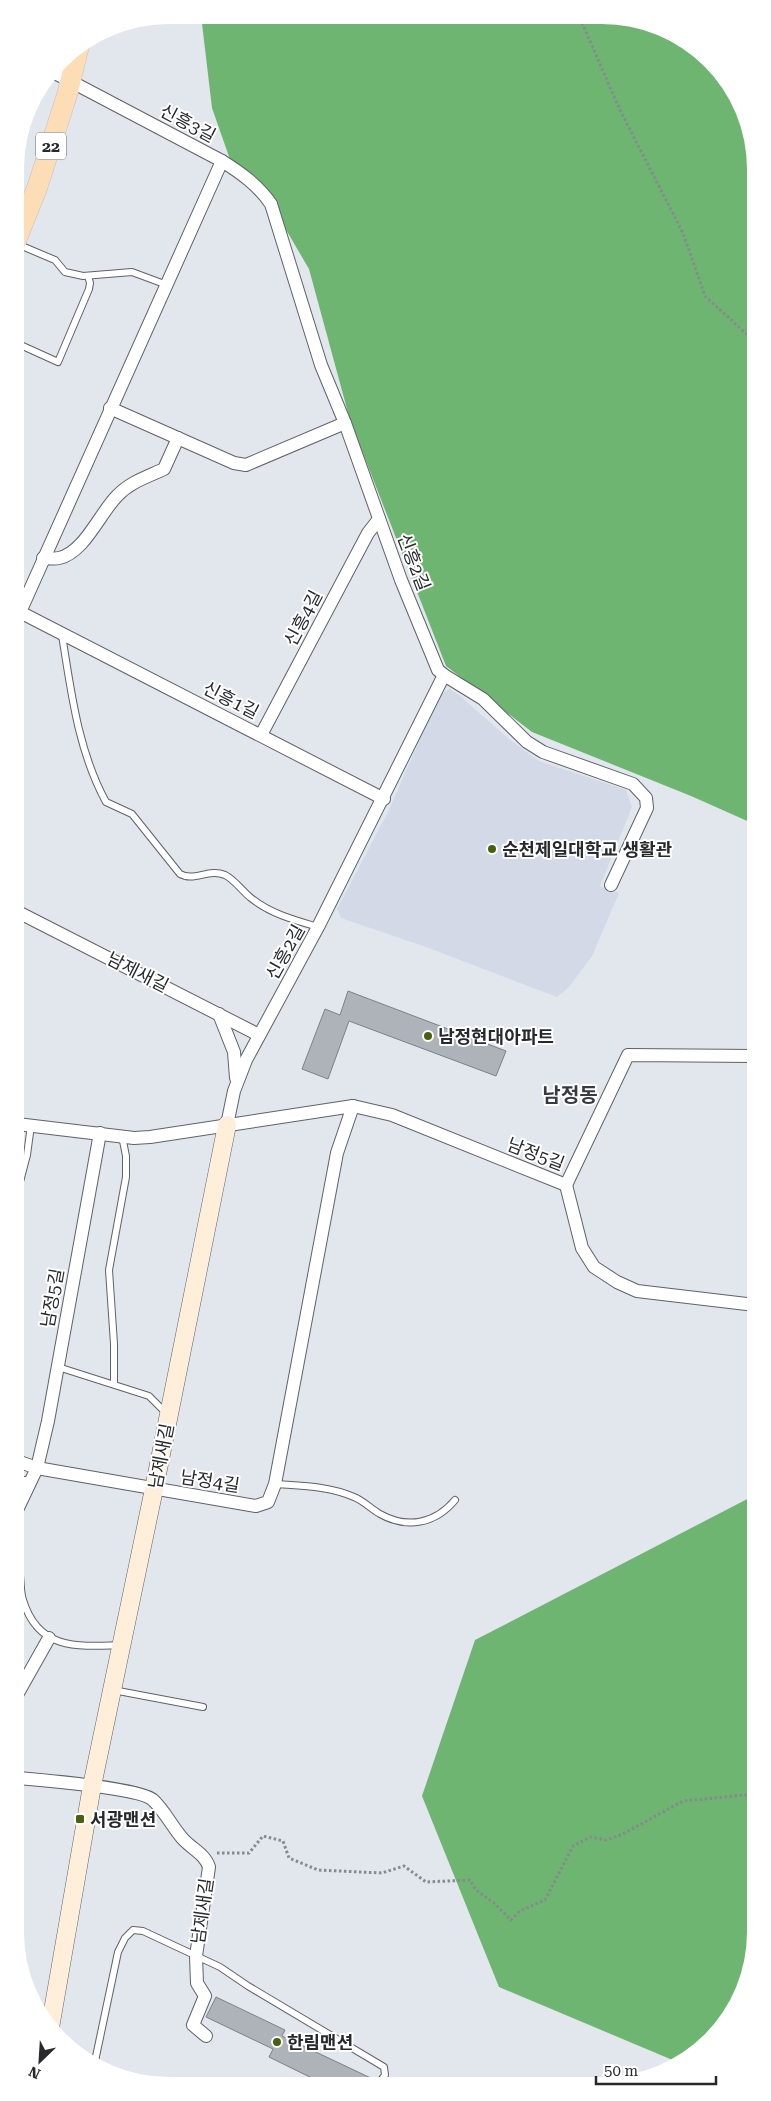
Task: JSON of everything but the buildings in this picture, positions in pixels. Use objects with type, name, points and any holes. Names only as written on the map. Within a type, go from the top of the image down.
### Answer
[{"type":"main road","name":"22","points":[[24,222],[68,95],[62,76],[69,64]]},
{"type":"street","name":"신흥3길","points":[[24,599],[222,161],[62,76]]},
{"type":"street","name":"신흥2길","points":[[222,161],[261,190],[271,204],[321,365],[345,423],[379,519],[438,670],[444,676],[384,799],[246,1060],[235,1088],[227,1125]]},
{"type":"street","points":[[110,408],[234,462],[246,465],[345,423]]},
{"type":"street","points":[[43,558],[60,558],[72,552],[87,536],[116,496],[133,483],[164,469],[178,438]]},
{"type":"street","name":"신흥4길","points":[[261,735],[368,533],[379,519]]},
{"type":"street","name":"신흥1길","points":[[24,617],[62,633],[384,799]]},
{"type":"street","points":[[444,676],[483,699],[527,742],[542,752],[633,784],[646,798],[646,808],[611,885]]},
{"type":"street","name":"남제새길","points":[[24,915],[259,1034]]},
{"type":"street","points":[[220,1014],[234,1052],[235,1088]]},
{"type":"street","name":"남정5길","points":[[24,1124],[122,1136],[150,1137],[353,1106],[392,1115],[566,1185],[628,1055],[747,1056]]},
{"type":"street","points":[[275,1484],[337,1153],[353,1106]]},
{"type":"street","name":"남제새길","points":[[52,2018],[92,1786],[227,1125]]},
{"type":"street","name":"남정5길","points":[[34,1474],[58,1367],[100,1133]]},
{"type":"street","points":[[566,1185],[582,1248],[594,1267],[617,1282],[637,1291],[747,1304]]},
{"type":"street","name":"남정4길","points":[[24,1466],[34,1474],[154,1489],[256,1506],[268,1502],[275,1484]]},
{"type":"street","points":[[24,1495],[34,1474]]},
{"type":"street","points":[[24,1682],[49,1638]]},
{"type":"street","points":[[24,1779],[92,1786]]},
{"type":"street","name":"남제새길","points":[[92,1786],[145,1795],[153,1800],[184,1840],[206,1859],[209,1867],[196,1956],[197,1983],[205,1996],[193,2025],[206,2036]]},
{"type":"lane","points":[[24,246],[55,260],[65,272],[88,276],[132,272],[167,285]]},
{"type":"lane","points":[[24,347],[58,362],[89,289],[88,276]]},
{"type":"lane","points":[[62,633],[75,716],[100,790],[106,802],[132,814],[180,874],[186,878],[211,873],[224,874],[250,898],[270,911],[318,927]]},
{"type":"lane","points":[[24,1167],[31,1125]]},
{"type":"lane","points":[[114,1384],[114,1327],[109,1270],[126,1177],[126,1156],[122,1136]]},
{"type":"lane","points":[[58,1367],[149,1396],[169,1416]]},
{"type":"lane","points":[[24,1478],[34,1474]]},
{"type":"lane","points":[[275,1484],[309,1486],[355,1497],[385,1516],[406,1523],[426,1521],[439,1515],[455,1500]]},
{"type":"lane","points":[[24,1603],[37,1627],[49,1638],[67,1644],[120,1645]]},
{"type":"lane","points":[[112,1690],[203,1707]]},
{"type":"lane","points":[[96,2058],[118,1952],[125,1938],[133,1930],[143,1931],[220,1967],[384,2067],[384,2077]]},
{"type":"path","points":[[583,24],[620,110],[683,232],[705,296],[747,334]]},
{"type":"path","points":[[199,1853],[249,1853],[263,1836],[283,1841],[289,1858],[318,1870],[382,1873],[404,1866],[426,1882],[470,1880],[476,1890],[494,1903],[511,1920],[520,1911],[546,1900],[573,1846],[590,1837],[606,1840],[623,1834],[683,1801],[747,1795]]},
{"type":"shaded area","name":"순천제일대학교 생활관","points":[[449,689],[459,695],[509,739],[539,761],[626,790],[632,807],[600,886],[619,893],[592,956],[569,987],[557,997],[426,947],[341,918],[337,909],[388,812],[439,696]]},
{"type":"green space","points":[[202,24],[621,25],[649,31],[675,43],[705,66],[717,80],[732,104],[740,122],[746,150],[747,168],[747,821],[691,796],[532,732],[446,666],[350,420],[309,269],[271,204],[233,168],[212,108]]},
{"type":"green space","points":[[747,1499],[746,1951],[736,1988],[728,2005],[717,2021],[698,2041],[672,2060],[499,1987],[422,1796],[475,1640]]},
{"type":"place","name":"순천제일대학교 생활관","points":[[492,849]]},
{"type":"place","name":"남정현대아파트","points":[[428,1036]]},
{"type":"place","name":"서광맨션","points":[[80,1819]]},
{"type":"place","name":"한림맨션","points":[[277,2042]]},
{"type":"district","name":"남정동","points":[[570,1095]]}]
